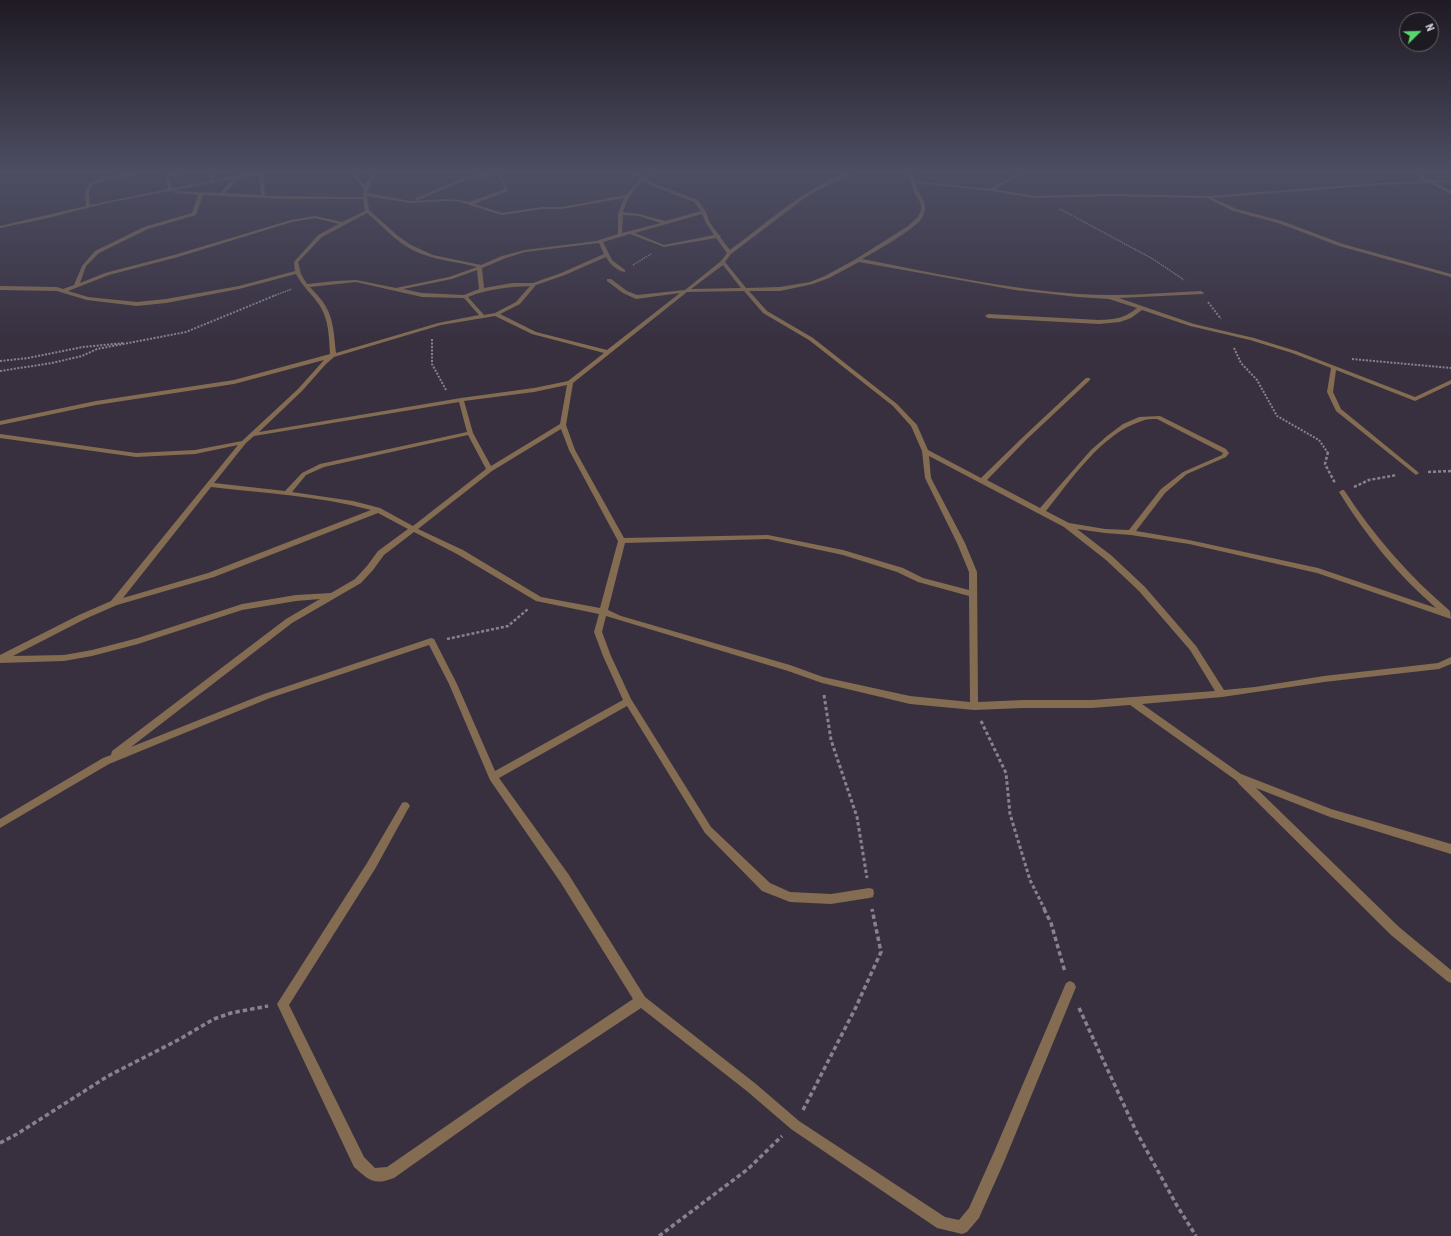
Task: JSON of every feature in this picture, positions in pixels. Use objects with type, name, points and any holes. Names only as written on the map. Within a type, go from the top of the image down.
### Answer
[{"type":"street","points":[[76,286],[80,273],[94,254],[144,230]]},
{"type":"street","points":[[65,290],[107,274],[170,258],[265,230]]},
{"type":"street","points":[[332,230],[320,236],[312,244],[296,262],[295,268],[324,307],[329,320],[333,355]]},
{"type":"street","points":[[388,230],[399,240],[415,250],[426,254],[459,260],[479,266]]},
{"type":"street","points":[[620,230],[620,234]]},
{"type":"street","points":[[398,289],[450,278],[479,266],[525,251],[600,241],[637,230]]},
{"type":"street","points":[[714,230],[729,254]]},
{"type":"street","points":[[251,435],[461,400],[534,390],[570,382],[724,262],[729,254],[761,230]]},
{"type":"street","points":[[609,280],[625,292],[636,297],[686,291],[746,291],[794,287],[827,277],[858,260],[906,230]]},
{"type":"street","points":[[1300,230],[1341,245],[1451,276]]},
{"type":"street","points":[[629,232],[664,246],[719,236]]},
{"type":"street","points":[[600,241],[610,261],[623,271]]},
{"type":"street","points":[[307,286],[351,281],[398,289],[422,295],[465,297],[482,290],[512,285],[534,284],[563,274],[607,255]]},
{"type":"street","points":[[858,260],[985,283],[1049,292],[1110,297],[1201,293]]},
{"type":"street","points":[[724,262],[746,291],[765,312],[811,339],[895,404],[914,425],[925,451],[928,478],[942,509],[961,543],[972,572],[974,706]]},
{"type":"street","points":[[479,266],[482,290]]},
{"type":"street","points":[[0,288],[45,288],[65,290],[96,300],[118,303],[153,303],[253,284],[297,272]]},
{"type":"street","points":[[0,423],[96,404],[234,382],[440,324],[496,314],[518,303],[534,284]]},
{"type":"street","points":[[465,297],[482,316]]},
{"type":"street","points":[[1110,297],[1192,325],[1252,339],[1294,352],[1415,399],[1451,382]]},
{"type":"street","points":[[988,316],[1112,321],[1129,317],[1142,307]]},
{"type":"street","points":[[496,314],[534,333],[608,352]]},
{"type":"street","points":[[114,603],[244,442],[300,390],[324,362],[333,355]]},
{"type":"street","points":[[1334,367],[1330,392],[1338,410],[1416,472]]},
{"type":"street","points":[[982,481],[1088,379]]},
{"type":"street","points":[[570,382],[563,425],[572,450],[622,541],[598,632],[609,661],[628,701],[708,830],[766,887],[790,897],[831,899],[869,893]]},
{"type":"street","points":[[461,400],[470,433],[490,470]]},
{"type":"street","points":[[1042,511],[1104,440],[1135,421],[1150,416],[1158,417],[1224,450],[1226,453],[1224,456],[1185,473],[1163,491],[1131,532]]},
{"type":"street","points":[[0,824],[106,761],[289,622],[358,581],[381,553],[490,470],[563,425]]},
{"type":"street","points":[[286,493],[304,474],[322,465],[470,433]]},
{"type":"street","points":[[0,436],[136,456],[202,451],[244,442]]},
{"type":"street","points":[[925,451],[1067,525],[1110,558],[1142,589],[1193,648],[1222,694]]},
{"type":"street","points":[[208,485],[286,493],[353,503],[378,510],[460,552],[539,599],[604,612],[619,618],[790,668],[822,680],[910,700],[974,706],[1092,704],[1222,694],[1324,679],[1439,666],[1451,660]]},
{"type":"street","points":[[1342,492],[1358,520],[1384,551],[1424,594],[1450,616]]},
{"type":"street","points":[[0,660],[82,617],[114,603],[211,575],[378,510]]},
{"type":"street","points":[[1067,525],[1105,531],[1131,532],[1189,542],[1318,571],[1450,616]]},
{"type":"street","points":[[622,541],[768,537],[843,553],[900,570],[921,580],[972,594]]},
{"type":"street","points":[[0,660],[64,658],[92,653],[138,641],[242,607],[296,598],[332,596]]},
{"type":"street","points":[[106,761],[267,696],[431,641],[453,684],[493,777],[565,879],[641,1001],[752,1088],[795,1125],[942,1223],[962,1227],[974,1212],[1000,1157],[1070,987]]},
{"type":"street","points":[[493,777],[628,701]]},
{"type":"street","points":[[1132,701],[1238,777],[1395,931],[1451,977]]},
{"type":"street","points":[[1238,777],[1330,813],[1451,849]]},
{"type":"street","points":[[405,806],[371,866],[283,1004],[359,1162],[373,1175],[389,1173],[524,1079],[641,1001]]},
{"type":"path","points":[[623,271],[664,246]]},
{"type":"path","points":[[0,371],[52,363],[82,356],[97,349],[186,332],[280,292],[307,286]]},
{"type":"path","points":[[427,328],[433,341],[432,364],[438,377],[446,392],[461,400]]},
{"type":"path","points":[[0,361],[28,358],[83,347],[143,341]]},
{"type":"path","points":[[1334,367],[1352,359],[1451,368]]},
{"type":"path","points":[[1342,492],[1369,480],[1416,472],[1440,470],[1451,471]]},
{"type":"path","points":[[431,641],[459,637],[508,626],[539,599]]},
{"type":"path","points":[[659,1236],[748,1169],[773,1143],[795,1125],[855,1009],[881,952],[869,893],[857,817],[831,740],[822,680]]},
{"type":"path","points":[[0,1143],[17,1134],[108,1076],[178,1040],[214,1019],[231,1013],[283,1004]]}]
